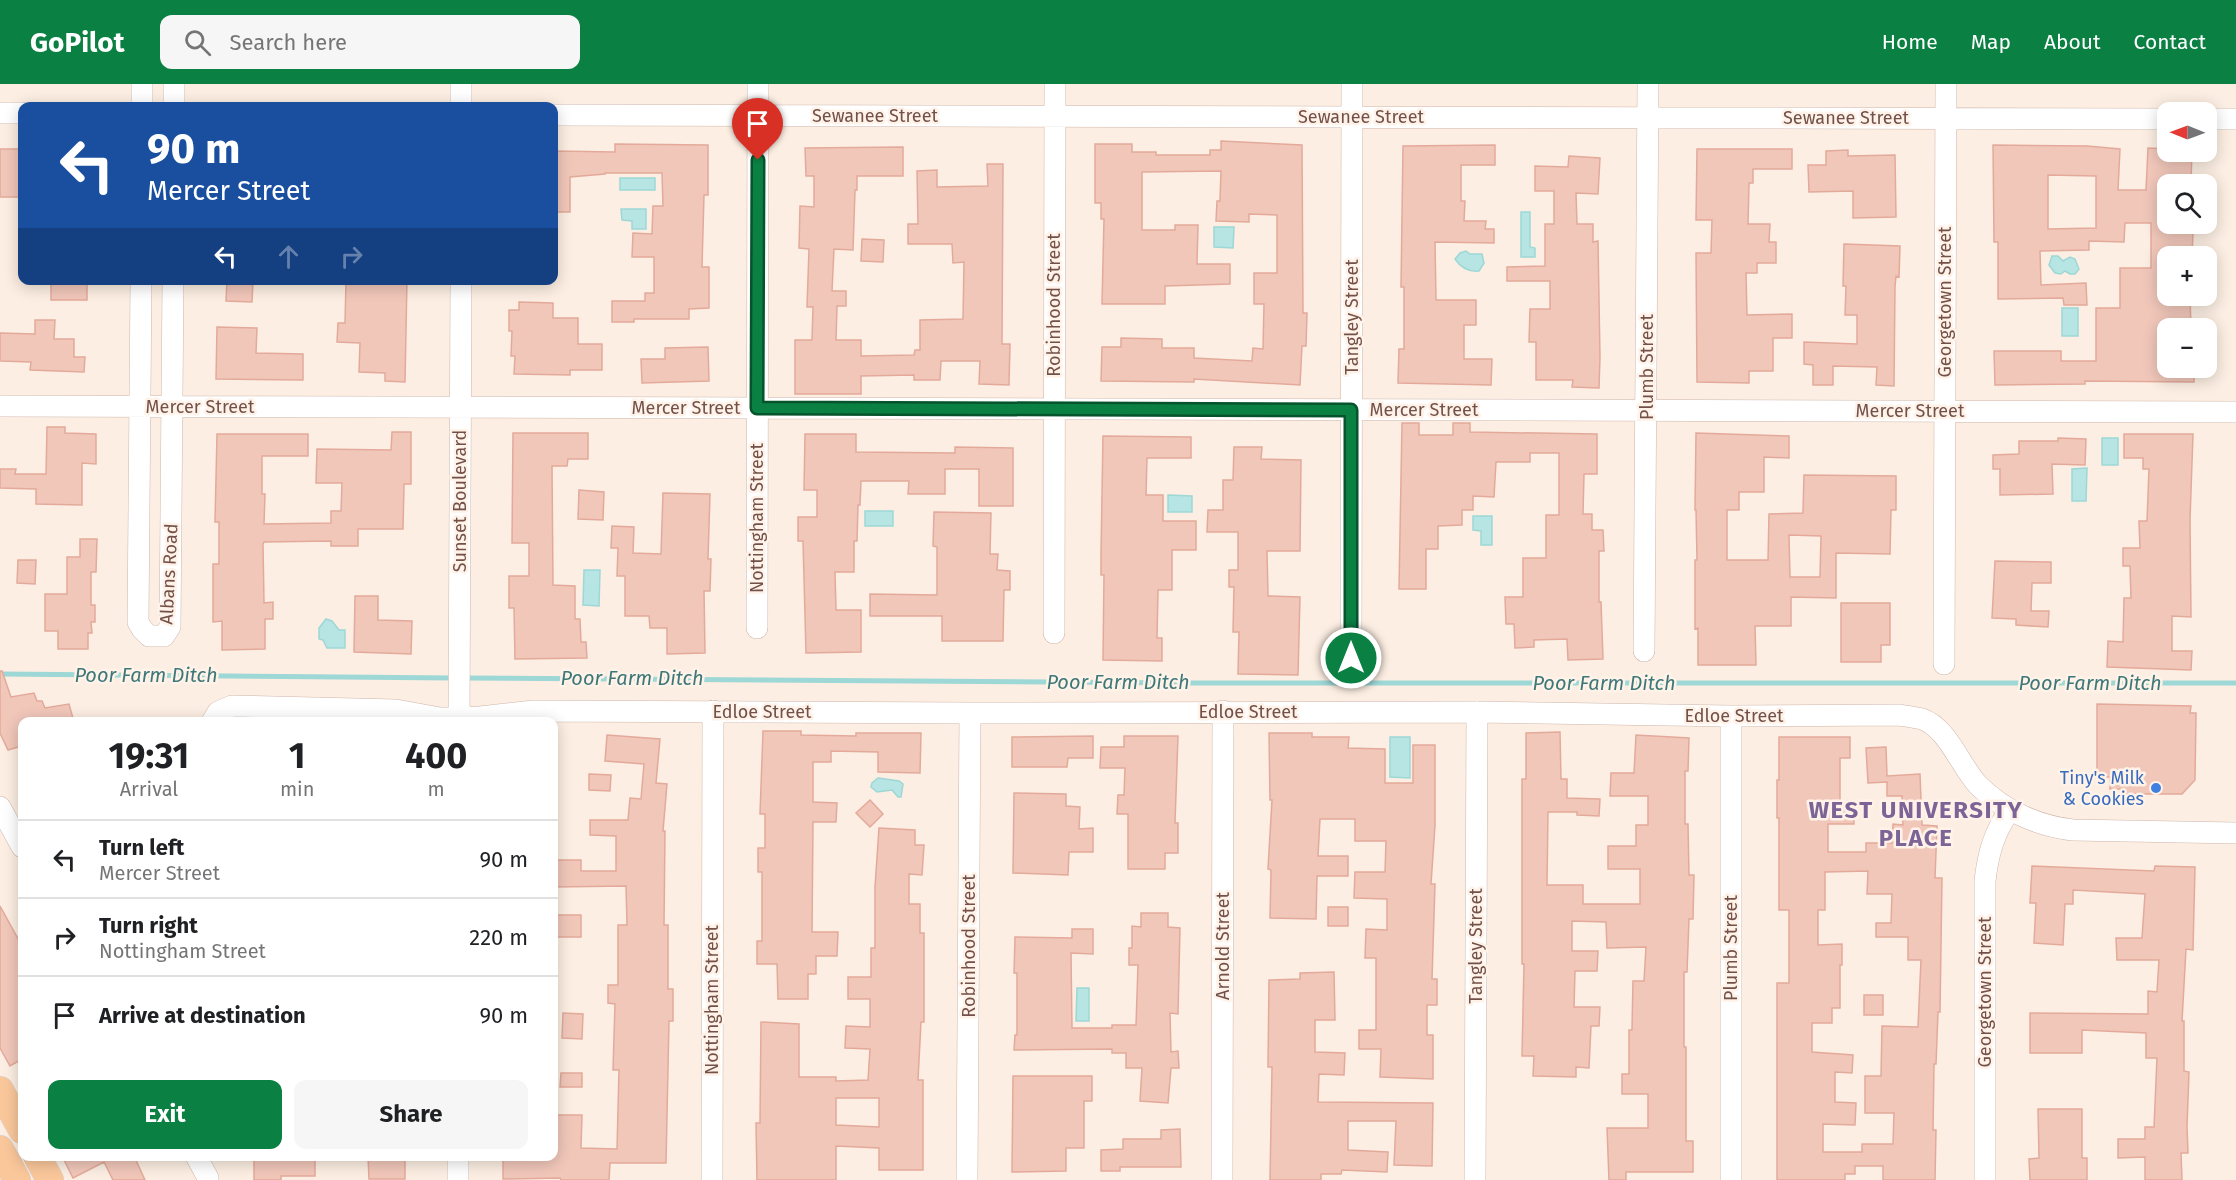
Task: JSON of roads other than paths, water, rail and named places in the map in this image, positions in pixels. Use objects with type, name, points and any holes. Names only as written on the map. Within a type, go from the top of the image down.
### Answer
[{"type":"main road","points":[[0,1090],[18,1123]]},
{"type":"main road","points":[[0,1149],[17,1180]]},
{"type":"main road","points":[[40,1161],[50,1180]]},
{"type":"street","points":[[141,84],[142,102]]},
{"type":"street","points":[[174,84],[174,102]]},
{"type":"street","points":[[461,84],[461,102]]},
{"type":"street","name":"Nottingham Street","points":[[757,628],[758,84]]},
{"type":"street","name":"Robinhood Street","points":[[1054,633],[1055,84]]},
{"type":"street","name":"Tangley Street","points":[[1351,658],[1352,84]]},
{"type":"street","name":"Plumb Street","points":[[1644,651],[1648,84]]},
{"type":"street","name":"Georgetown Street","points":[[1944,664],[1946,84]]},
{"type":"street","points":[[0,113],[18,113]]},
{"type":"street","name":"Sewanee Street","points":[[558,115],[2157,119]]},
{"type":"street","points":[[2217,119],[2236,119]]},
{"type":"street","name":"Albans Road","points":[[141,285],[138,622],[149,636],[164,636],[170,627],[173,285]]},
{"type":"street","name":"Sunset Boulevard","points":[[459,717],[461,285]]},
{"type":"street","name":"Mercer Street","points":[[0,406],[2236,412]]},
{"type":"street","name":"Edloe Street","points":[[215,717],[232,706],[396,710],[434,717]]},
{"type":"street","name":"Edloe Street","points":[[484,717],[534,711],[970,713],[1223,711],[1731,716],[1899,715],[1924,719],[1938,729],[1978,785],[2010,810],[2028,820],[2073,830],[2236,833]]},
{"type":"street","name":"Nottingham Street","points":[[712,1180],[713,711]]},
{"type":"street","name":"Arnold Street","points":[[1222,1180],[1223,711]]},
{"type":"street","name":"Tangley Street","points":[[1475,1180],[1477,712]]},
{"type":"street","name":"Robinhood Street","points":[[967,1180],[970,713]]},
{"type":"street","name":"Plumb Street","points":[[1731,716],[1731,1180]]},
{"type":"street","points":[[0,807],[18,840]]},
{"type":"street","name":"Georgetown Street","points":[[1985,1180],[1985,881],[1993,841],[2010,810]]},
{"type":"street","points":[[199,1161],[208,1179]]},
{"type":"street","points":[[208,1161],[208,1179]]},
{"type":"street","points":[[458,1161],[458,1180]]},
{"type":"water","points":[[620,178],[655,178],[655,190],[620,190]]},
{"type":"water","points":[[621,209],[646,209],[646,229],[632,229],[632,221],[622,220]]},
{"type":"water","points":[[1521,212],[1530,212],[1530,247],[1535,248],[1535,257],[1521,257]]},
{"type":"water","points":[[1214,227],[1234,227],[1233,248],[1214,247]]},
{"type":"water","points":[[1466,251],[1470,254],[1482,254],[1484,263],[1479,271],[1466,269],[1455,259],[1460,253]]},
{"type":"water","points":[[2052,256],[2058,256],[2063,261],[2070,257],[2075,259],[2079,269],[2075,274],[2065,271],[2061,274],[2055,273],[2049,265]]},
{"type":"water","points":[[2062,308],[2078,308],[2078,336],[2062,336]]},
{"type":"water","points":[[2102,438],[2118,438],[2118,465],[2102,465]]},
{"type":"water","points":[[2087,468],[2086,501],[2072,501],[2072,469]]},
{"type":"water","points":[[1168,495],[1192,496],[1192,512],[1168,512]]},
{"type":"water","points":[[865,511],[893,511],[893,526],[865,526]]},
{"type":"water","points":[[1473,516],[1492,516],[1492,545],[1481,545],[1481,531],[1473,530]]},
{"type":"water","points":[[584,570],[600,570],[599,606],[583,605]]},
{"type":"water","points":[[326,619],[332,621],[339,630],[345,630],[345,648],[327,648],[323,640],[319,639],[319,628]]},
{"type":"water","points":[[1390,737],[1410,737],[1410,778],[1390,777]]},
{"type":"water","points":[[878,778],[899,781],[903,784],[901,797],[898,797],[892,790],[877,792],[871,787]]},
{"type":"water","points":[[1077,988],[1089,988],[1089,1021],[1076,1021]]},
{"type":"waterway","name":"Poor Farm Ditch","points":[[0,674],[454,678]]},
{"type":"waterway","name":"Poor Farm Ditch","points":[[464,678],[1187,683],[2236,683]]},
{"type":"place","name":"Tiny's Milk & Cookies","points":[[2156,788]]},
{"type":"district","name":"WEST UNIVERSITY PLACE","points":[[1916,824]]}]
